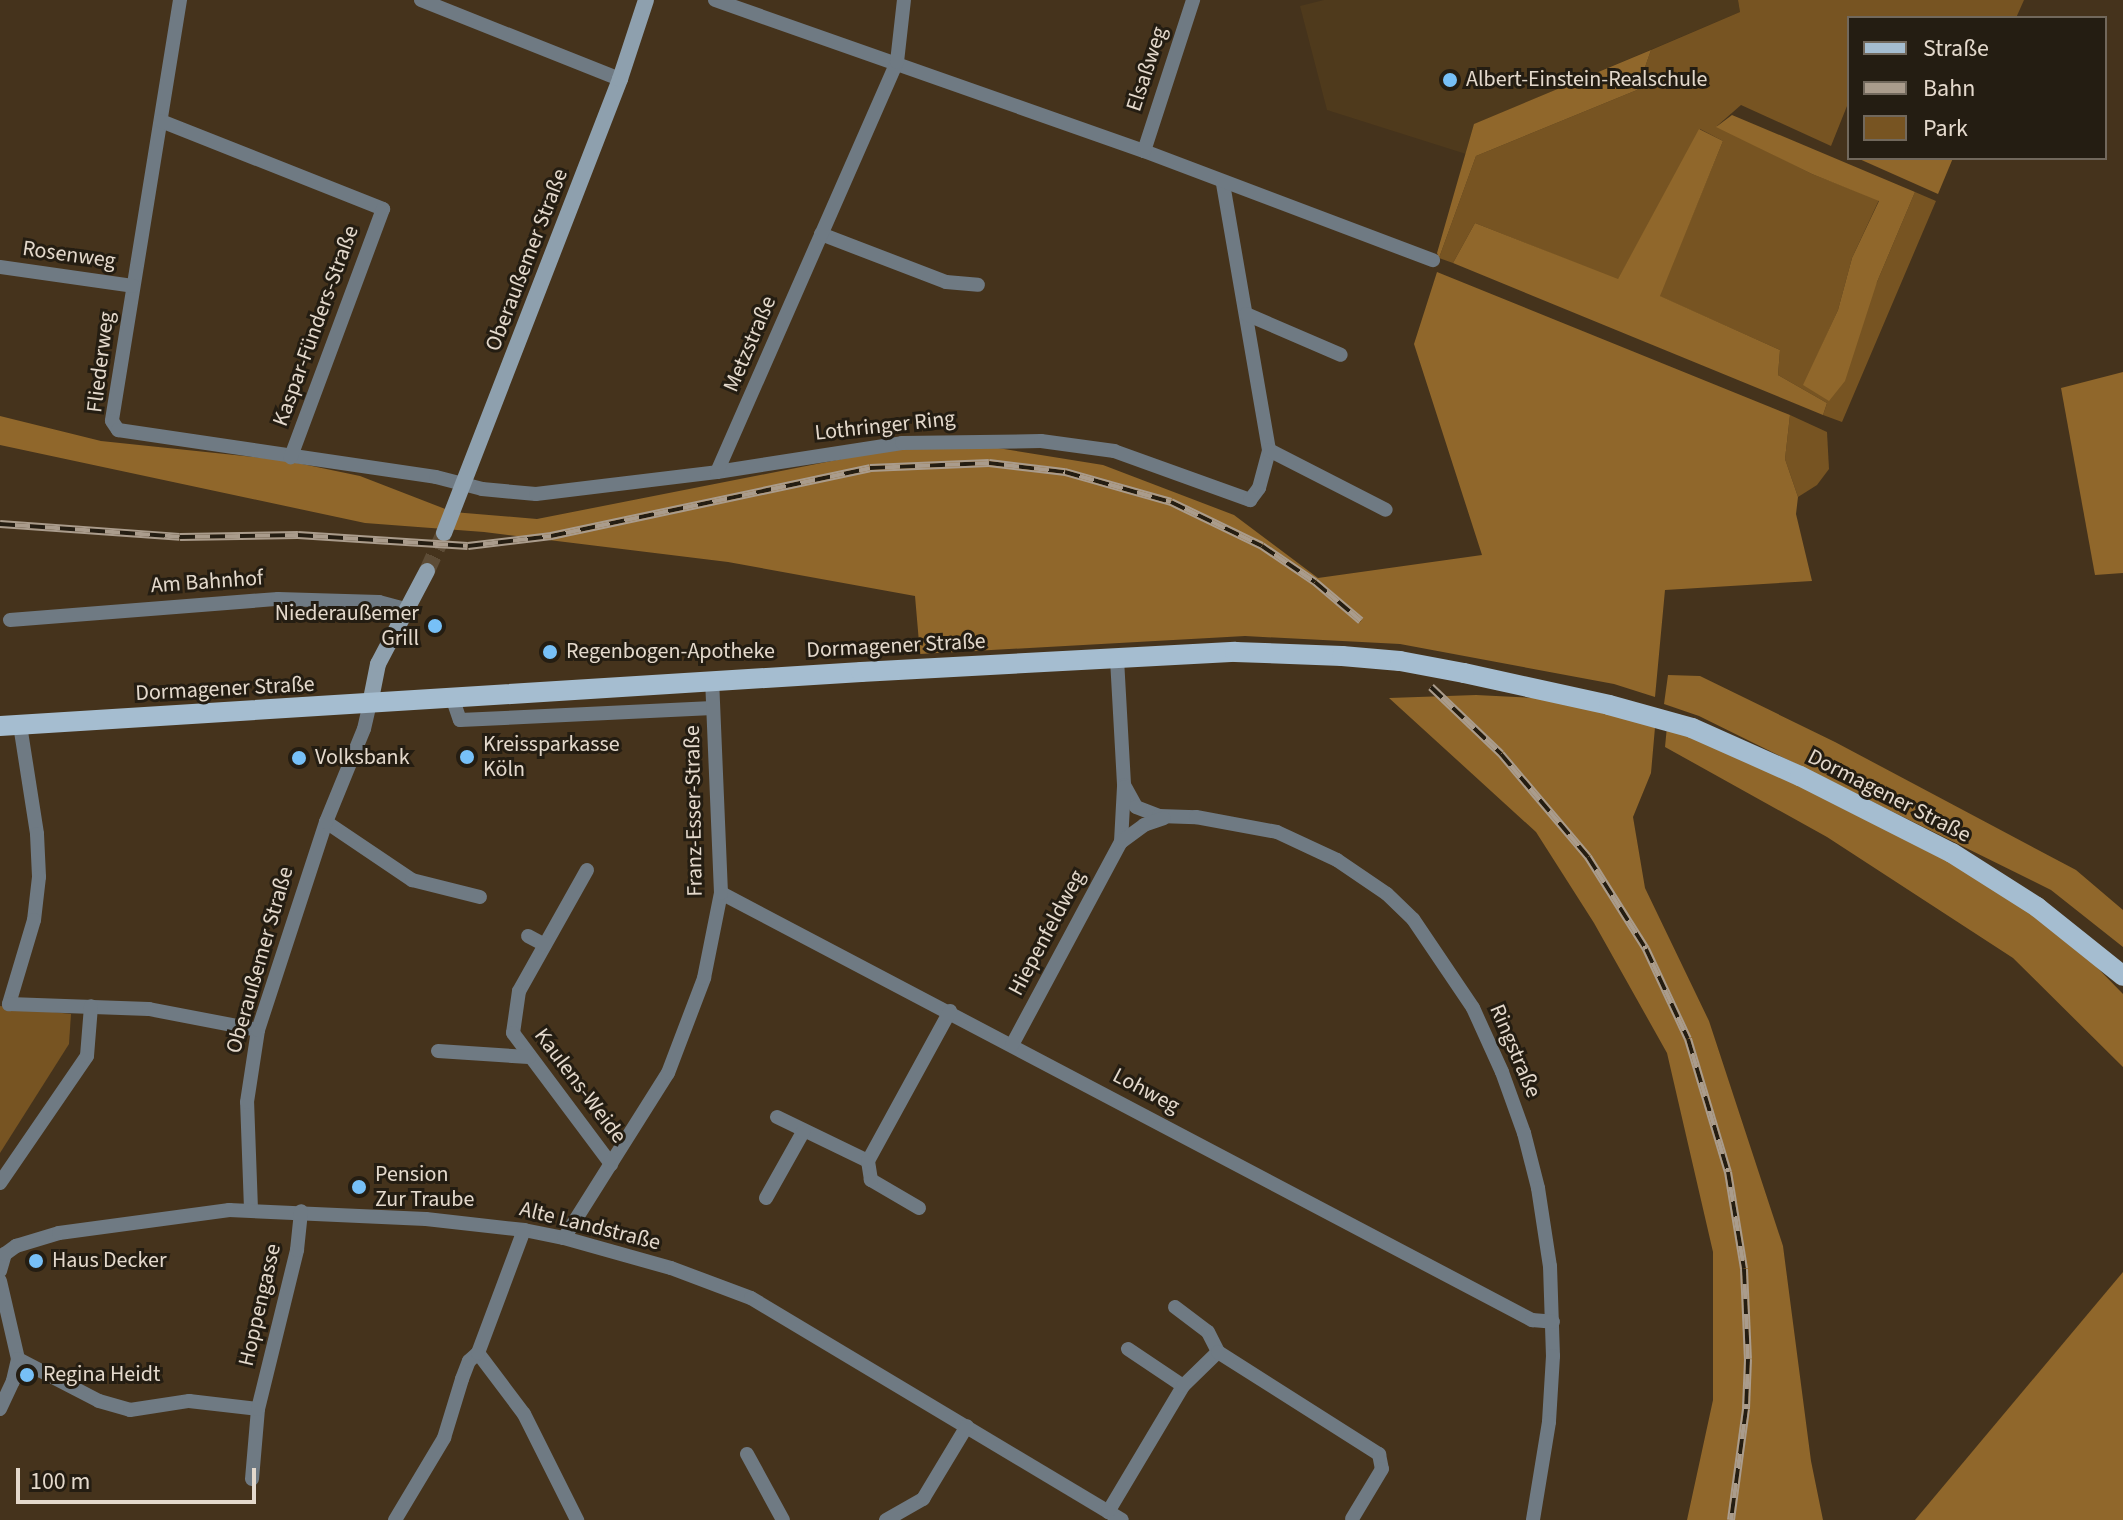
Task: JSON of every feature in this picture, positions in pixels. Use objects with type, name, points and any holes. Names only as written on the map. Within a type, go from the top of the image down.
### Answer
[{"type":"main road","name":"Oberaußemer Straße","points":[[444,533],[620,79],[646,0]]},
{"type":"main road","name":"Oberaußemer Straße","points":[[370,704],[378,664],[427,571]]},
{"type":"main road","name":"Dormagener Straße","points":[[10,726],[1235,652],[1400,661],[1609,705],[1692,728],[1825,788],[1952,853],[2037,907],[2123,976]]},
{"type":"street","name":"Fliederweg","points":[[180,0],[112,421],[118,430],[465,483]]},
{"type":"street","points":[[421,0],[620,79]]},
{"type":"street","points":[[715,0],[1144,151],[1223,184],[1433,260]]},
{"type":"street","name":"Metzstraße","points":[[717,472],[897,62],[904,0]]},
{"type":"street","name":"Elsaßweg","points":[[1144,151],[1193,0]]},
{"type":"street","name":"Kaspar-Fünders-Straße","points":[[161,121],[383,209],[291,457]]},
{"type":"street","name":"Lothringer Ring","points":[[465,483],[482,489],[536,494],[717,472],[902,443],[1041,441],[1114,451],[1250,500],[1259,488],[1269,450],[1223,184]]},
{"type":"street","points":[[821,234],[946,282],[978,285]]},
{"type":"street","name":"Rosenweg","points":[[0,267],[133,286]]},
{"type":"street","points":[[1246,314],[1341,355]]},
{"type":"street","points":[[1269,450],[1386,510]]},
{"type":"street","name":"Am Bahnhof","points":[[10,620],[278,599],[379,602],[406,609]]},
{"type":"street","points":[[1117,659],[1124,785],[1121,842]]},
{"type":"street","name":"Franz-Esser-Straße","points":[[564,1238],[668,1073],[704,978],[721,893],[712,682]]},
{"type":"street","points":[[453,700],[460,720],[713,708]]},
{"type":"street","name":"Oberaußemer Straße","points":[[251,1209],[248,1108],[258,1030],[326,822],[364,729],[370,704]]},
{"type":"street","points":[[10,726],[37,834],[39,877],[34,920],[9,1004],[149,1009],[258,1030]]},
{"type":"street","name":"Ringstraße","points":[[1124,785],[1136,807],[1146,814],[1249,825],[1299,841],[1337,860],[1387,894],[1429,939],[1473,1008],[1502,1072],[1524,1133],[1545,1230],[1553,1322],[1549,1422],[1533,1520]]},
{"type":"street","points":[[1121,842],[1144,825],[1167,816]]},
{"type":"street","points":[[326,822],[412,880],[480,897]]},
{"type":"street","name":"Hiepenfeldweg","points":[[1012,1045],[1121,842]]},
{"type":"street","name":"Kaulens-Weide","points":[[587,870],[519,991],[513,1033],[611,1164]]},
{"type":"street","name":"Lohweg","points":[[721,893],[1532,1320],[1553,1322]]},
{"type":"street","points":[[528,936],[545,945]]},
{"type":"street","points":[[0,1183],[87,1056],[91,1006]]},
{"type":"street","points":[[919,1208],[871,1180],[868,1161],[950,1011]]},
{"type":"street","points":[[438,1051],[529,1057]]},
{"type":"street","points":[[777,1117],[868,1161]]},
{"type":"street","points":[[766,1198],[803,1132]]},
{"type":"street","name":"Alte Landstraße","points":[[5,1254],[26,1242],[103,1224],[251,1209],[524,1230],[564,1238],[671,1268],[751,1298],[1122,1520]]},
{"type":"street","name":"Hoppengasse","points":[[252,1479],[258,1409],[297,1250],[301,1211]]},
{"type":"street","points":[[395,1520],[444,1438],[462,1379],[469,1361],[478,1353],[524,1230]]},
{"type":"street","points":[[0,1237],[5,1254],[0,1271]]},
{"type":"street","points":[[0,1281],[18,1359],[13,1381],[0,1409]]},
{"type":"street","points":[[1175,1307],[1208,1332],[1218,1352],[1379,1454],[1382,1469],[1352,1519]]},
{"type":"street","points":[[1128,1349],[1183,1386]]},
{"type":"street","points":[[1108,1512],[1183,1386],[1218,1352]]},
{"type":"street","points":[[478,1353],[524,1414],[577,1520]]},
{"type":"street","points":[[18,1359],[99,1401],[130,1410],[189,1401],[258,1409]]},
{"type":"street","points":[[886,1520],[923,1499],[967,1426]]},
{"type":"street","points":[[747,1454],[783,1520]]},
{"type":"shaded area","name":"Albert-Einstein-Realschule","points":[[1324,0],[1738,0],[1740,12],[1475,124],[1466,154],[1327,110],[1300,6]]},
{"type":"shaded area","points":[[1651,50],[1637,90],[1476,156],[1439,258],[1437,253],[1474,124]]},
{"type":"shaded area","points":[[1732,115],[1915,192],[1877,282],[1845,381],[1829,401],[1803,385],[1838,310],[1852,258],[1879,201],[1812,174],[1716,127]]},
{"type":"shaded area","points":[[1699,129],[1723,141],[1660,296],[1780,350],[1778,375],[1827,403],[1823,415],[1453,263],[1475,223],[1618,279]]},
{"type":"shaded area","points":[[1862,160],[1952,160],[1938,194]]},
{"type":"shaded area","points":[[1437,272],[1790,415],[1785,459],[1798,497],[1796,514],[1812,581],[1665,590],[1655,697],[1614,684],[1400,644],[1245,636],[920,654],[915,596],[728,562],[484,532],[365,523],[0,445],[0,416],[101,441],[283,460],[360,476],[453,512],[537,519],[892,449],[973,444],[1103,465],[1234,515],[1318,578],[1482,555],[1414,344]]},
{"type":"shaded area","points":[[2123,372],[2123,573],[2095,575],[2061,388]]},
{"type":"shaded area","points":[[1668,675],[1700,676],[1835,742],[2076,870],[2123,910],[2123,947],[2051,890],[1699,716],[1664,704]]},
{"type":"shaded area","points":[[1476,695],[1614,702],[1656,716],[1651,773],[1633,817],[1645,888],[1709,1021],[1783,1246],[1811,1461],[1823,1520],[1687,1520],[1713,1400],[1713,1252],[1667,1053],[1594,923],[1536,832],[1389,698]]},
{"type":"shaded area","points":[[1668,716],[2039,908],[2123,994],[2123,1067],[2013,958],[1827,837],[1665,747]]},
{"type":"shaded area","points":[[2123,1272],[2123,1520],[1915,1520]]},
{"type":"green space","points":[[1738,0],[2024,0],[2017,16],[1847,16],[1847,106],[1831,146],[1741,105],[1717,126],[1812,174],[1879,200],[1852,258],[1838,310],[1804,385],[1877,282],[1915,192],[1936,201],[1842,422],[1823,415],[1827,403],[1778,375],[1780,350],[1659,296],[1723,141],[1700,129],[1618,280],[1475,223],[1453,263],[1439,258],[1476,156],[1637,90],[1651,50],[1740,12]]},
{"type":"green space","points":[[1790,415],[1827,432],[1829,469],[1817,485],[1798,497],[1785,459]]},
{"type":"green space","points":[[0,1006],[71,1014],[69,1044],[0,1153]]},
{"type":"tunnel","points":[[427,571],[444,533]]},
{"type":"railway","points":[[0,524],[180,537],[298,535],[468,546],[551,536],[870,468],[989,463],[1065,472],[1171,502],[1262,546],[1315,582],[1361,621]]},
{"type":"railway","points":[[1431,687],[1501,754],[1588,857],[1646,949],[1688,1039],[1728,1172],[1744,1269],[1748,1359],[1746,1409],[1731,1520]]},
{"type":"place","name":"Albert-Einstein-Realschule","points":[[1450,80]]},
{"type":"place","name":"Niederaußemer Grill","points":[[435,626]]},
{"type":"place","name":"Regenbogen-Apotheke","points":[[550,652]]},
{"type":"place","name":"Kreissparkasse Köln","points":[[467,757]]},
{"type":"place","name":"Volksbank","points":[[299,758]]},
{"type":"place","name":"Pension Zur Traube","points":[[359,1187]]},
{"type":"place","name":"Haus Decker","points":[[36,1261]]},
{"type":"place","name":"Regina Heidt","points":[[27,1375]]}]
